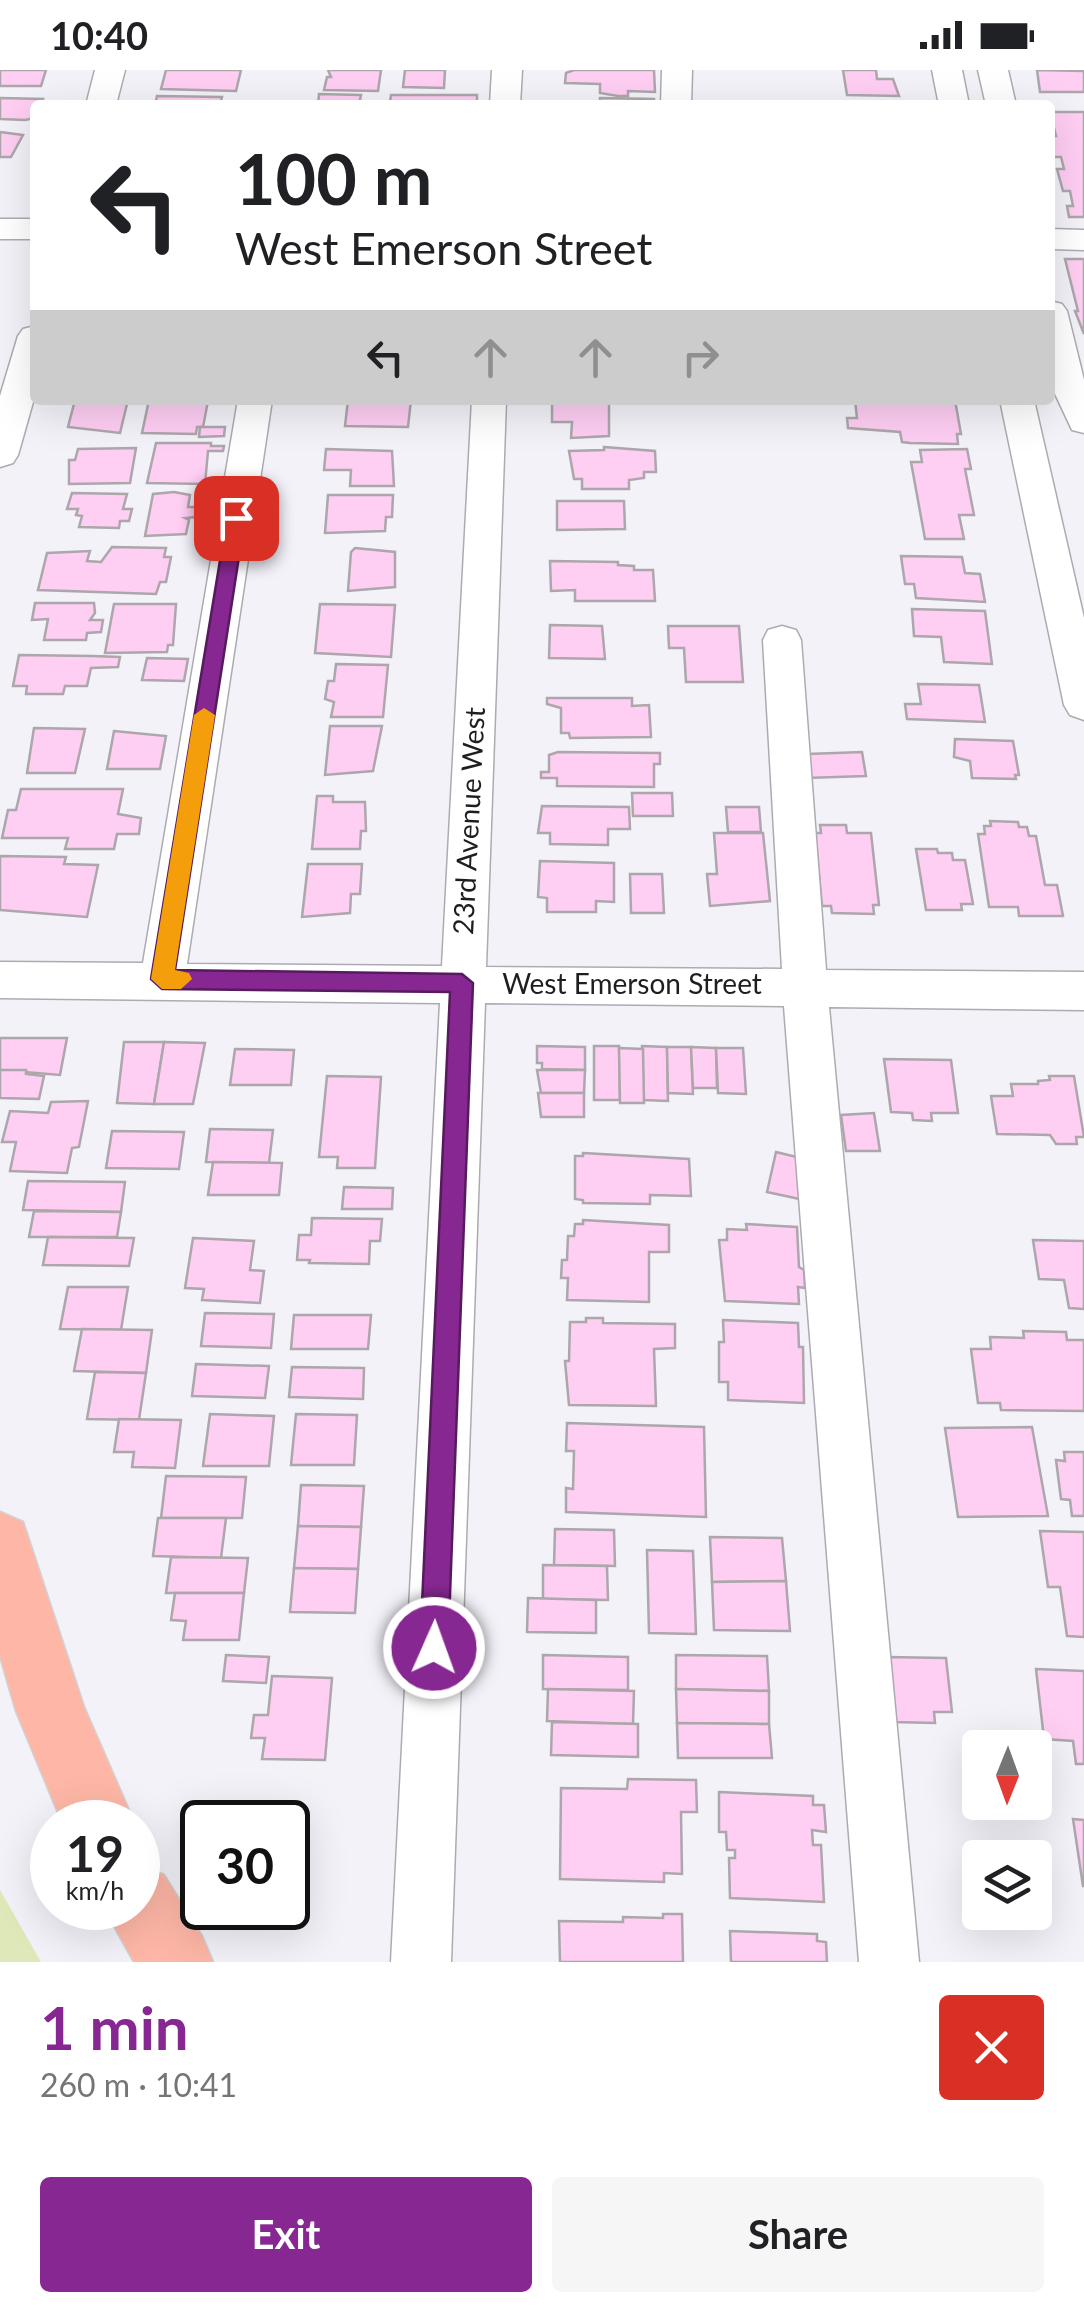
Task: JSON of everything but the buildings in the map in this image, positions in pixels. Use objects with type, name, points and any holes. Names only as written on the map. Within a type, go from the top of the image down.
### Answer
[{"type":"main road","points":[[0,1544],[51,1711],[89,1800]]},
{"type":"main road","points":[[156,1930],[176,1962]]},
{"type":"street","points":[[101,100],[110,70]]},
{"type":"street","points":[[504,100],[507,70]]},
{"type":"street","points":[[676,100],[677,70]]},
{"type":"street","points":[[947,70],[953,100]]},
{"type":"street","points":[[993,70],[1000,100]]},
{"type":"street","points":[[0,229],[30,229]]},
{"type":"street","points":[[1055,240],[1084,240]]},
{"type":"street","points":[[0,454],[30,353]]},
{"type":"street","points":[[1057,372],[1084,422]]},
{"type":"street","points":[[162,979],[255,405]]},
{"type":"street","name":"23rd Avenue West","points":[[421,1962],[489,405]]},
{"type":"street","points":[[1018,405],[1084,705]]},
{"type":"street","points":[[782,640],[805,986],[889,1962]]},
{"type":"street","name":"West Emerson Street","points":[[0,980],[1084,991]]},
{"type":"green space","points":[[0,1890],[41,1962],[0,1962]]},
{"type":"slow traffic","points":[[181,979],[162,979],[204,715]]},
{"type":"route","points":[[236,518],[162,979],[462,983],[434,1648]]}]
